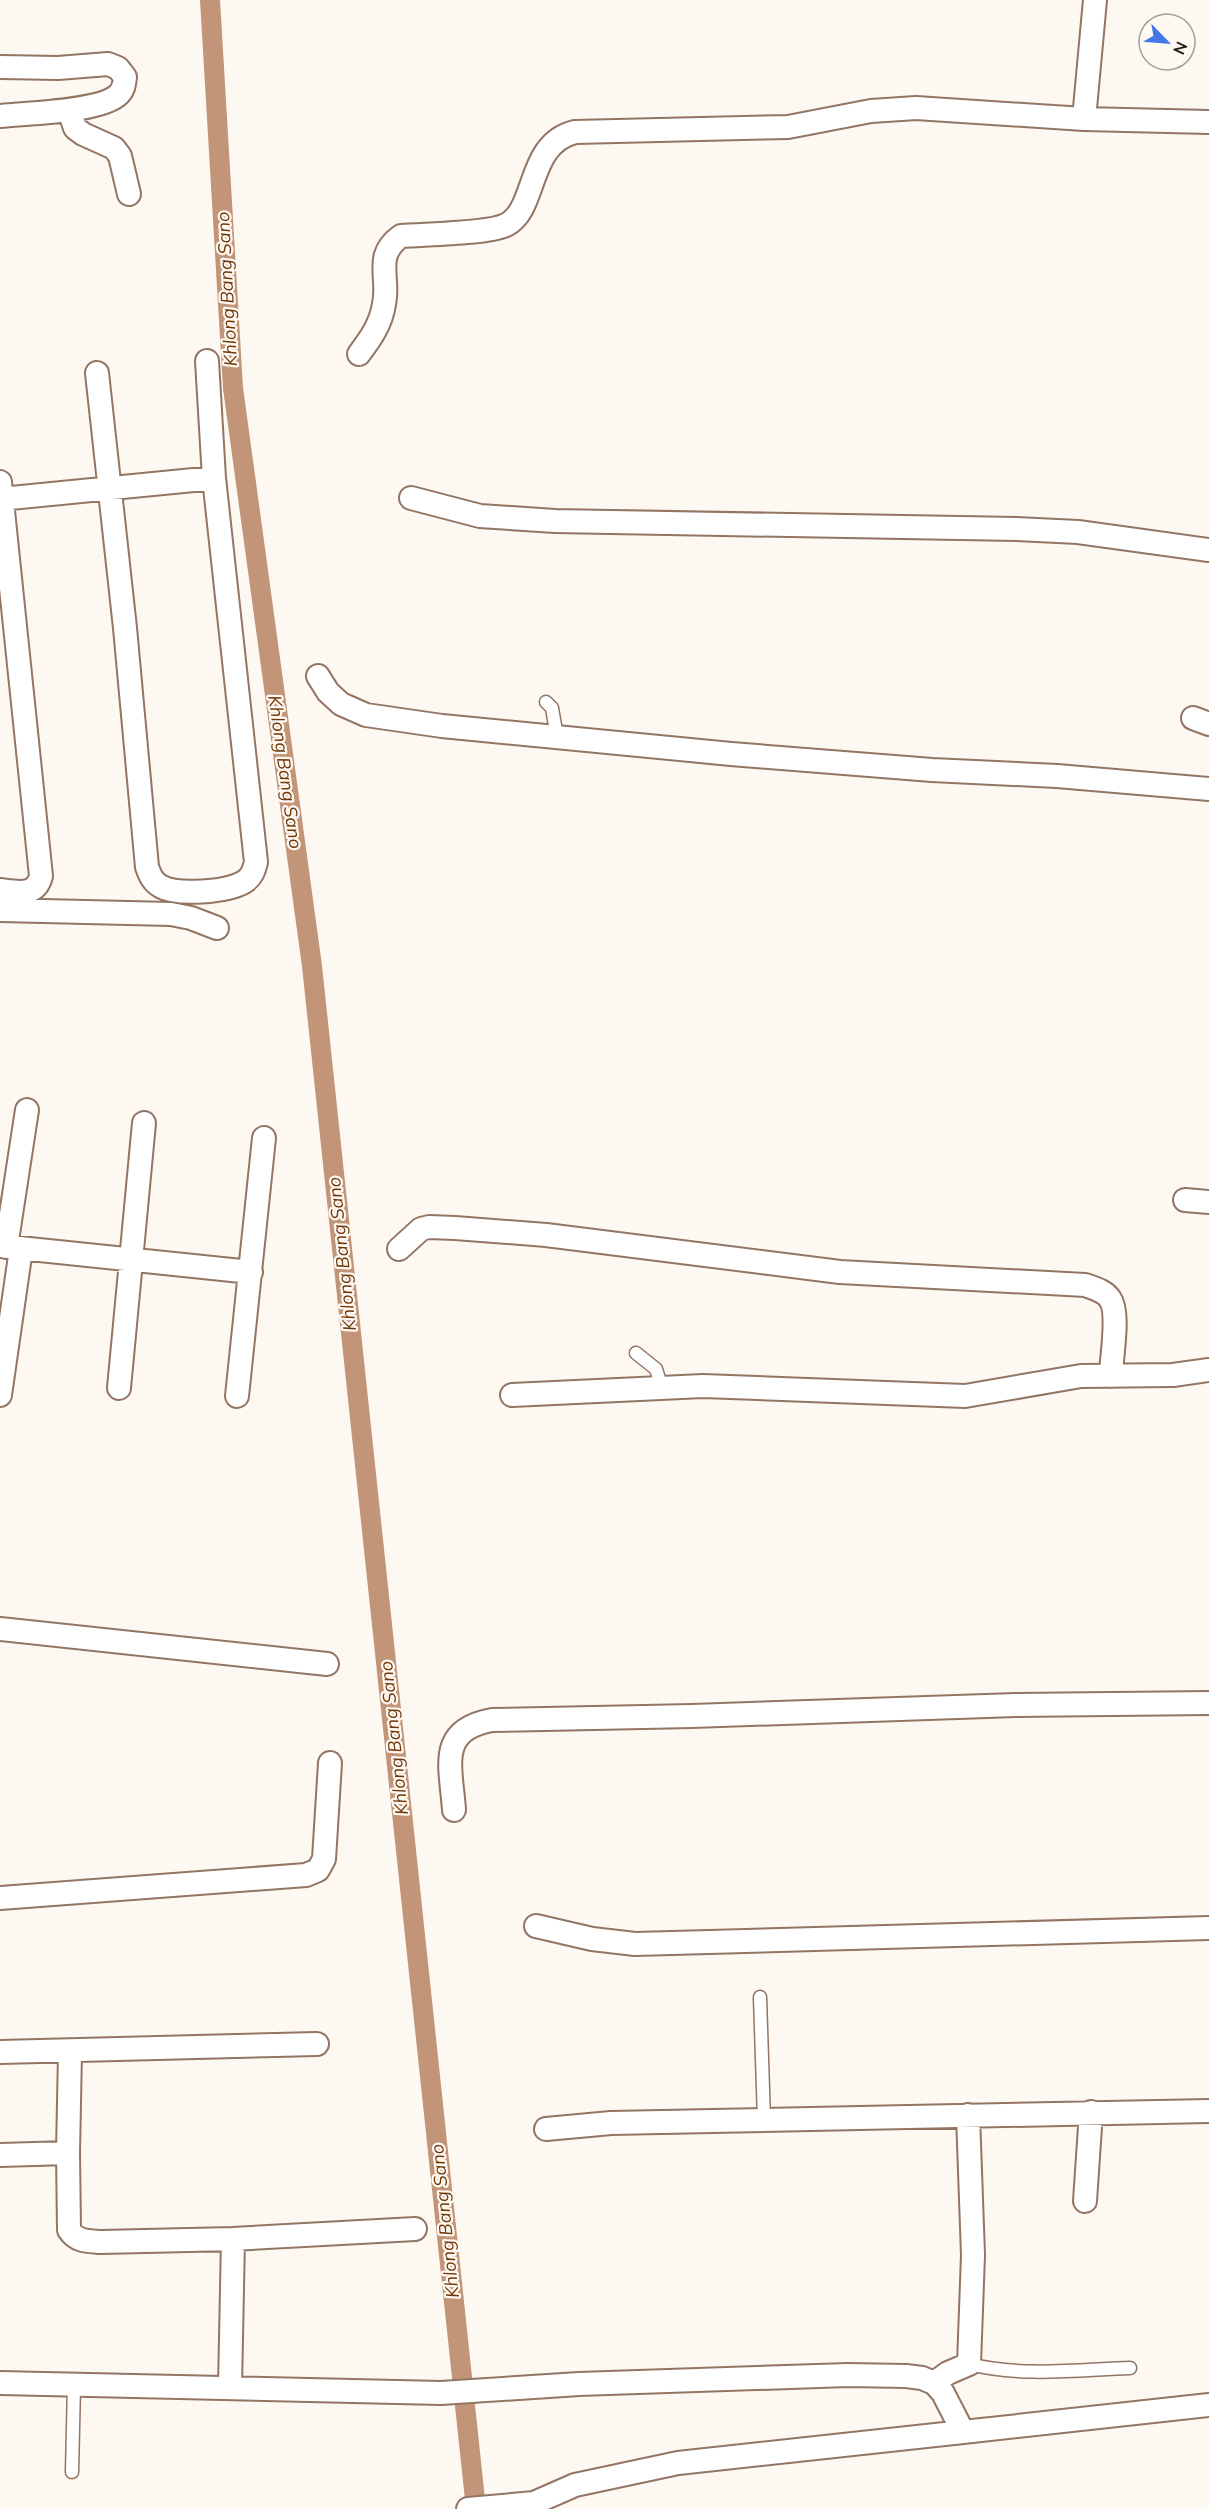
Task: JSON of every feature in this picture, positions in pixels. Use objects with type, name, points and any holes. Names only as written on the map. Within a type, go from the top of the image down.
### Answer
[{"type":"street","points":[[1084,119],[1095,0]]},
{"type":"street","points":[[0,67],[58,68],[108,64],[118,68],[125,77],[124,88],[118,96],[109,101],[69,110],[0,116]]},
{"type":"street","points":[[359,354],[380,322],[385,301],[385,253],[392,242],[401,236],[493,229],[508,224],[518,213],[541,159],[551,145],[564,135],[575,132],[788,127],[871,111],[916,108],[1084,119],[1209,122]]},
{"type":"street","points":[[69,110],[75,128],[114,148],[120,156],[129,194]]},
{"type":"street","points":[[97,373],[125,628],[147,867],[152,879],[162,888],[177,891],[211,891],[243,882],[252,874],[256,862],[214,478],[207,361]]},
{"type":"street","points":[[0,890],[23,892],[33,890],[39,884],[41,876],[0,493],[109,489],[214,478]]},
{"type":"street","points":[[411,498],[480,516],[555,521],[1026,529],[1078,532],[1209,550]]},
{"type":"street","points":[[318,676],[328,692],[341,704],[366,715],[442,726],[731,754],[932,770],[1057,776],[1209,789]]},
{"type":"street","points":[[0,910],[171,914],[191,918],[217,928]]},
{"type":"street","points":[[0,1395],[9,1248],[27,1110]]},
{"type":"street","points":[[119,1388],[144,1123]]},
{"type":"street","points":[[237,1396],[264,1138]]},
{"type":"street","points":[[1185,1200],[1209,1202]]},
{"type":"street","points":[[399,1249],[421,1229],[455,1228],[569,1238],[840,1272],[1085,1285],[1099,1289],[1110,1299],[1115,1311],[1111,1376]]},
{"type":"street","points":[[9,1248],[251,1272]]},
{"type":"street","points":[[512,1395],[703,1386],[965,1396],[1081,1376],[1173,1375],[1209,1370]]},
{"type":"street","points":[[0,1629],[327,1664]]},
{"type":"street","points":[[454,1810],[451,1754],[454,1740],[462,1730],[474,1723],[492,1720],[1016,1705],[1209,1703]]},
{"type":"street","points":[[0,1898],[306,1875],[318,1870],[324,1859],[330,1763]]},
{"type":"street","points":[[536,1926],[592,1940],[635,1944],[1209,1928]]},
{"type":"street","points":[[0,2052],[317,2044]]},
{"type":"street","points":[[70,2052],[69,2230],[74,2237],[84,2241],[102,2242],[233,2239],[415,2229]]},
{"type":"street","points":[[546,2129],[611,2123],[1209,2111]]},
{"type":"street","points":[[1085,2201],[1091,2112]]},
{"type":"street","points":[[934,2383],[948,2373],[969,2364],[973,2255],[968,2115]]},
{"type":"street","points":[[0,2155],[68,2153]]},
{"type":"street","points":[[230,2388],[233,2239]]},
{"type":"street","points":[[0,2383],[441,2393],[501,2391],[579,2384],[848,2375],[906,2376],[922,2378],[934,2383],[943,2393],[963,2432]]},
{"type":"street","points":[[468,2509],[534,2503],[575,2485],[678,2463],[1209,2405]]},
{"type":"lane","points":[[546,702],[552,708],[557,737]]},
{"type":"lane","points":[[636,1353],[656,1369],[662,1388]]},
{"type":"lane","points":[[760,1997],[764,2120]]},
{"type":"lane","points":[[969,2364],[1005,2372],[1130,2368]]},
{"type":"lane","points":[[72,2472],[74,2385]]},
{"type":"waterway","name":"Khlong Bang Sano","points":[[210,0],[233,388],[312,966],[476,2509]]}]
